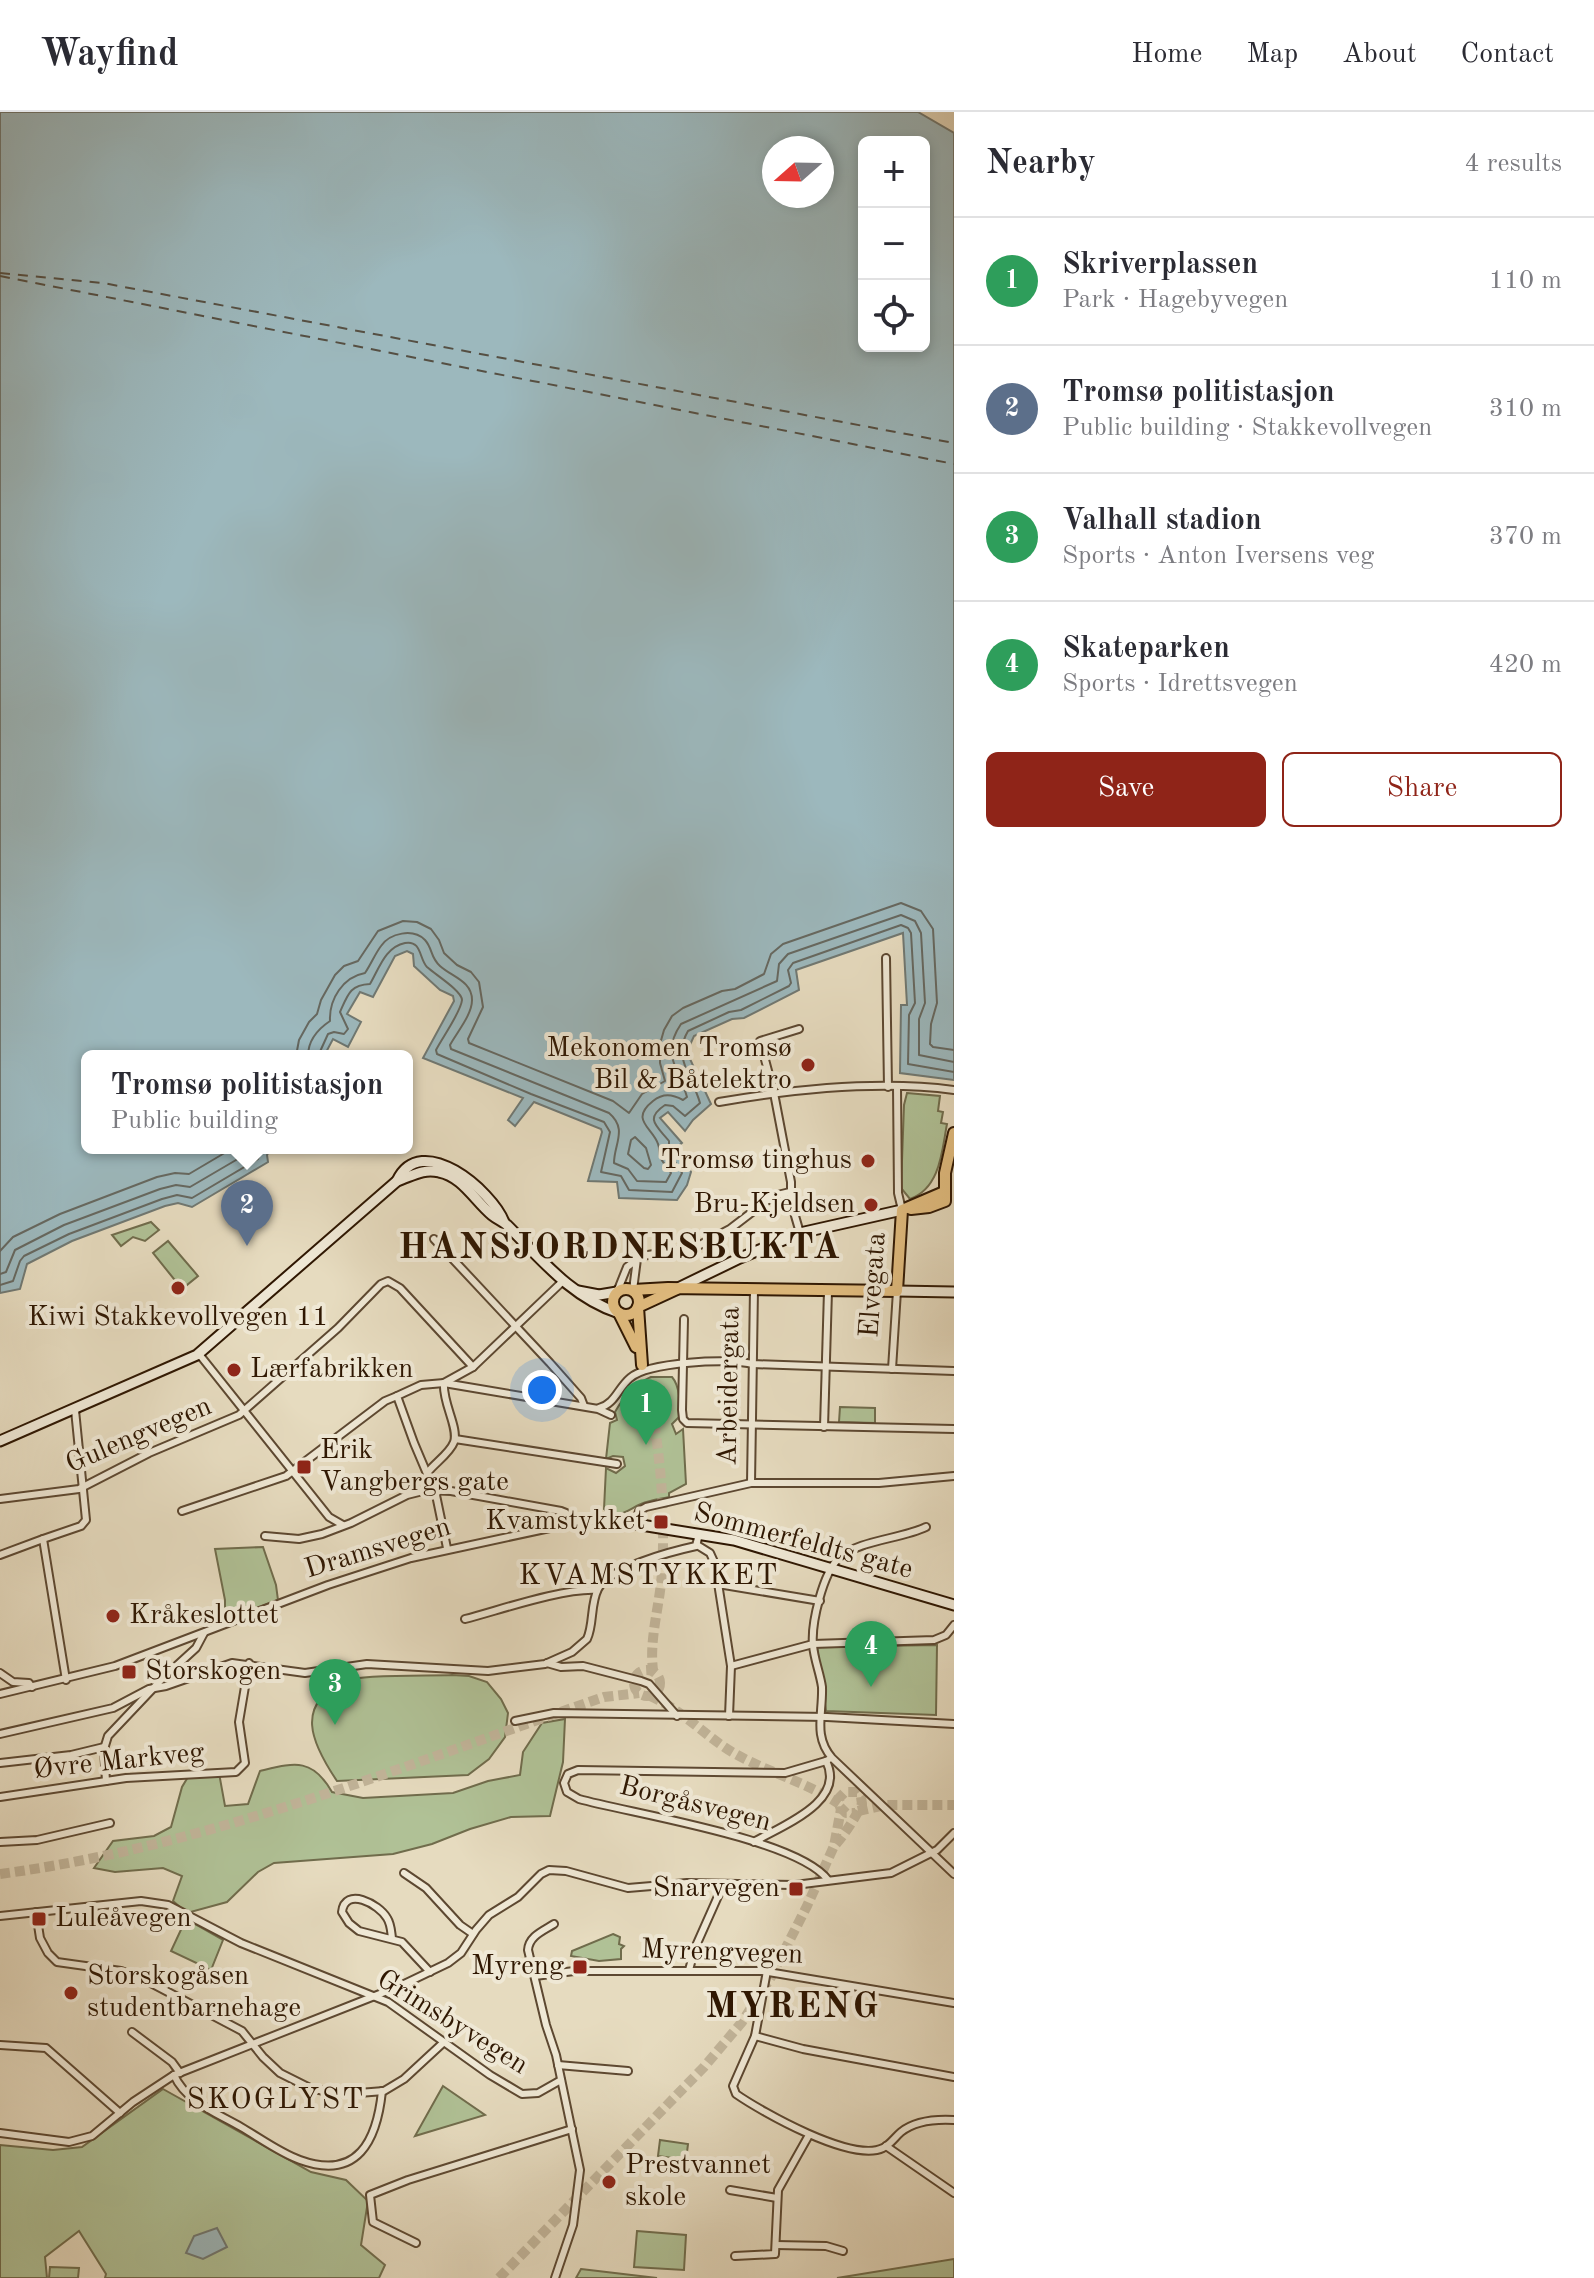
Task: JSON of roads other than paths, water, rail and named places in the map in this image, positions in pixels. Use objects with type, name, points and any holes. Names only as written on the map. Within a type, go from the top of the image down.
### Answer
[{"type":"main road","points":[[905,1209],[920,1209],[949,1197],[947,1162],[954,1133]]},
{"type":"main road","name":"Elvegata","points":[[897,1291],[905,1209]]},
{"type":"main road","points":[[633,1290],[638,1296],[642,1362],[613,1303],[617,1292],[625,1289],[897,1291]]},
{"type":"main road","points":[[619,1313],[631,1314],[638,1307],[677,1289]]},
{"type":"street","points":[[886,958],[888,1087]]},
{"type":"street","points":[[799,1029],[760,1041],[774,1093],[800,1233]]},
{"type":"street","points":[[719,1102],[774,1093],[913,1084],[954,1090]]},
{"type":"street","points":[[677,1289],[800,1233],[905,1209],[898,1193],[897,1087]]},
{"type":"street","points":[[0,1441],[199,1354],[397,1181],[404,1170],[420,1162],[449,1166],[477,1188],[504,1222],[563,1281],[588,1300],[619,1313]]},
{"type":"street","points":[[578,1291],[599,1295],[617,1292],[627,1267],[637,1258],[658,1251],[696,1247],[730,1229],[773,1196],[790,1192]]},
{"type":"street","points":[[434,1239],[571,1386],[584,1406]]},
{"type":"street","points":[[633,1290],[637,1258]]},
{"type":"street","name":"Gulengvegen","points":[[0,1499],[75,1490],[149,1453],[232,1420],[341,1325],[381,1284],[390,1281],[473,1367]]},
{"type":"street","points":[[444,1383],[473,1367],[563,1281]]},
{"type":"street","name":"Arbeidergata","points":[[751,1483],[754,1289]]},
{"type":"street","points":[[824,1427],[828,1291]]},
{"type":"street","points":[[897,1291],[954,1292]]},
{"type":"street","name":"Elvegata","points":[[892,1369],[897,1291]]},
{"type":"street","points":[[684,1319],[682,1423],[954,1429]]},
{"type":"street","points":[[199,1354],[329,1517],[343,1525]]},
{"type":"street","points":[[598,1409],[610,1404],[634,1375],[648,1369],[682,1363],[729,1360],[753,1364],[954,1371]]},
{"type":"street","points":[[444,1383],[443,1398],[455,1439]]},
{"type":"street","points":[[182,1511],[269,1483],[293,1472],[385,1401],[421,1385],[444,1383],[584,1406],[611,1415]]},
{"type":"street","points":[[397,1396],[434,1490],[447,1548]]},
{"type":"street","points":[[0,1555],[85,1523],[85,1486],[75,1410]]},
{"type":"street","points":[[455,1439],[617,1464]]},
{"type":"street","points":[[428,1472],[455,1439]]},
{"type":"street","points":[[635,1524],[639,1511],[646,1507],[751,1483],[879,1483],[954,1476]]},
{"type":"street","points":[[265,1536],[299,1539],[343,1525],[407,1495],[434,1490],[561,1511],[573,1523]]},
{"type":"street","name":"Sommerfeldts gate","points":[[591,1521],[635,1524],[698,1539],[734,1540],[954,1605]]},
{"type":"street","name":"Dramsvegen","points":[[0,1694],[115,1666],[362,1573],[447,1548],[591,1521]]},
{"type":"street","points":[[754,1842],[806,1812],[824,1797],[830,1772],[829,1759],[820,1740],[822,1689],[813,1644],[820,1601],[830,1569],[837,1559],[852,1550],[926,1527]]},
{"type":"street","points":[[43,1539],[66,1680]]},
{"type":"street","points":[[0,1734],[102,1712],[154,1688],[225,1664],[249,1663],[305,1673],[367,1664],[482,1671],[547,1663],[572,1652],[587,1639],[597,1590],[603,1582],[617,1573],[698,1539],[712,1555],[718,1584],[731,1666],[729,1716]]},
{"type":"street","points":[[718,1584],[820,1601]]},
{"type":"street","points":[[465,1619],[514,1605],[597,1590]]},
{"type":"street","points":[[731,1666],[813,1644],[934,1640],[946,1635],[954,1625]]},
{"type":"street","points":[[106,1781],[104,1747],[111,1731],[196,1648],[204,1633]]},
{"type":"street","name":"Øvre Markveg","points":[[0,1797],[136,1777],[234,1773],[242,1769],[245,1760],[239,1716],[249,1663]]},
{"type":"street","points":[[547,1663],[561,1667],[578,1665],[649,1684],[677,1716]]},
{"type":"street","points":[[0,1673],[13,1682],[29,1683],[32,1687]]},
{"type":"street","points":[[515,1721],[554,1713],[821,1717],[954,1724]]},
{"type":"street","points":[[0,1763],[71,1755],[104,1747]]},
{"type":"street","points":[[829,1759],[954,1874]]},
{"type":"street","name":"Borgåsvegen","points":[[828,1880],[794,1856],[754,1842],[574,1797],[565,1786],[570,1773],[586,1769],[785,1773],[829,1759]]},
{"type":"street","points":[[0,1842],[37,1840],[110,1823]]},
{"type":"street","points":[[0,2133],[77,2141],[101,2130],[148,2091],[177,2074],[430,1972],[461,1953],[489,1915],[518,1897],[549,1870],[566,1871],[628,1888],[687,1883],[787,1885],[891,1873],[933,1853],[954,1833]]},
{"type":"street","points":[[404,1873],[426,1888],[460,1925],[473,1934]]},
{"type":"street","points":[[689,1970],[695,1948],[723,1885]]},
{"type":"street","points":[[392,1938],[387,1918],[377,1907],[359,1899],[348,1900],[343,1905],[343,1915],[355,1928],[392,1938],[411,1948],[430,1972]]},
{"type":"street","name":"Grimsbyvegen","points":[[0,1916],[131,1902],[159,1902],[182,1910],[241,1943],[398,2008],[522,2094],[538,2093],[561,2080]]},
{"type":"street","points":[[36,1912],[43,1946],[57,1962],[121,1971],[149,1982],[242,2031],[280,2073],[303,2086],[346,2094],[382,2091],[404,2079],[444,2042]]},
{"type":"street","points":[[554,1924],[534,1937],[528,1945],[578,2159],[579,2185],[571,2233],[555,2278]]},
{"type":"street","name":"Myrengvegen","points":[[535,1976],[574,1971],[767,1971],[954,2003]]},
{"type":"street","points":[[767,1971],[755,2036],[733,2086],[734,2092],[809,2135],[860,2149],[886,2146],[914,2124],[954,2120]]},
{"type":"street","points":[[132,2032],[172,2062],[185,2094],[299,2160],[324,2165],[347,2161],[365,2149],[376,2121],[382,2091]]},
{"type":"street","points":[[755,2036],[798,2048],[954,2077]]},
{"type":"street","points":[[0,2045],[46,2048],[110,2101],[120,2113]]},
{"type":"street","points":[[558,2065],[628,2071]]},
{"type":"street","points":[[416,2243],[373,2222],[370,2195],[572,2129]]},
{"type":"street","points":[[735,2256],[775,2254],[777,2198],[783,2179],[809,2135]]},
{"type":"street","points":[[886,2146],[954,2193]]},
{"type":"street","points":[[730,2190],[777,2198]]},
{"type":"street","points":[[776,2245],[826,2246],[843,2251]]},
{"type":"water","points":[[0,112],[918,112],[954,133],[954,1080],[900,1073],[901,1005],[907,1005],[903,933],[796,970],[799,990],[744,1018],[732,1019],[694,1036],[689,1047],[690,1059],[711,1104],[685,1131],[668,1112],[660,1118],[682,1143],[676,1148],[691,1172],[677,1200],[619,1198],[617,1182],[588,1181],[601,1129],[534,1102],[515,1126],[508,1120],[523,1098],[423,1058],[454,1001],[453,996],[440,990],[414,966],[413,954],[407,951],[395,956],[373,997],[360,992],[347,1014],[361,1022],[348,1047],[333,1039],[327,1050],[81,1050],[81,1154],[268,1154],[268,1162],[192,1207],[178,1203],[165,1206],[72,1241],[27,1264],[20,1289],[0,1293]]},
{"type":"water","points":[[217,2228],[227,2247],[203,2259],[186,2253],[194,2236]]},
{"type":"tunnel","points":[[642,1365],[657,1442],[663,1520],[662,1572],[652,1646],[653,1670]]},
{"type":"tunnel","points":[[647,1670],[657,1673],[660,1683],[657,1693],[647,1696],[637,1693],[634,1683],[637,1673],[647,1670]]},
{"type":"tunnel","points":[[0,1874],[78,1861],[231,1824],[380,1776],[604,1697],[639,1693]]},
{"type":"tunnel","points":[[650,1696],[672,1708],[732,1752],[814,1789],[839,1804]]},
{"type":"tunnel","points":[[836,1844],[862,1804],[857,1792],[845,1792],[839,1798],[840,1807],[846,1813],[855,1813]]},
{"type":"tunnel","points":[[858,1811],[885,1805],[954,1805]]},
{"type":"tunnel","points":[[499,2278],[704,2067],[742,2022],[771,1977],[807,1906],[834,1846],[841,1809]]},
{"type":"place","name":"Mekonomen Tromsø Bil & Båtelektro","points":[[808,1065]]},
{"type":"place","name":"Tromsø tinghus","points":[[868,1161]]},
{"type":"place","name":"Bru-Kjeldsen","points":[[871,1205]]},
{"type":"place","name":"Tromsø politistasjon","points":[[247,1246]]},
{"type":"place","name":"Kiwi Stakkevollvegen 11","points":[[178,1288]]},
{"type":"place","name":"Lærfabrikken","points":[[234,1370]]},
{"type":"place","name":"Skriverplassen","points":[[646,1445]]},
{"type":"place","name":"Erik Vangbergs gate","points":[[304,1467]]},
{"type":"place","name":"Kvamstykket","points":[[661,1522]]},
{"type":"place","name":"Kråkeslottet","points":[[113,1616]]},
{"type":"place","name":"Storskogen","points":[[129,1672]]},
{"type":"place","name":"Skateparken","points":[[871,1687]]},
{"type":"place","name":"Valhall stadion","points":[[335,1725]]},
{"type":"place","name":"Snarvegen","points":[[796,1889]]},
{"type":"place","name":"Luleåvegen","points":[[39,1919]]},
{"type":"place","name":"Myreng","points":[[580,1967]]},
{"type":"place","name":"Storskogåsen studentbarnehage","points":[[71,1993]]},
{"type":"place","name":"Prestvannet skole","points":[[609,2182]]},
{"type":"district","name":"HANSJORDNESBUKTA","points":[[620,1249]]},
{"type":"district","name":"KVAMSTYKKET","points":[[649,1576]]},
{"type":"district","name":"MYRENG","points":[[793,2008]]},
{"type":"district","name":"SKOGLYST","points":[[276,2100]]}]
